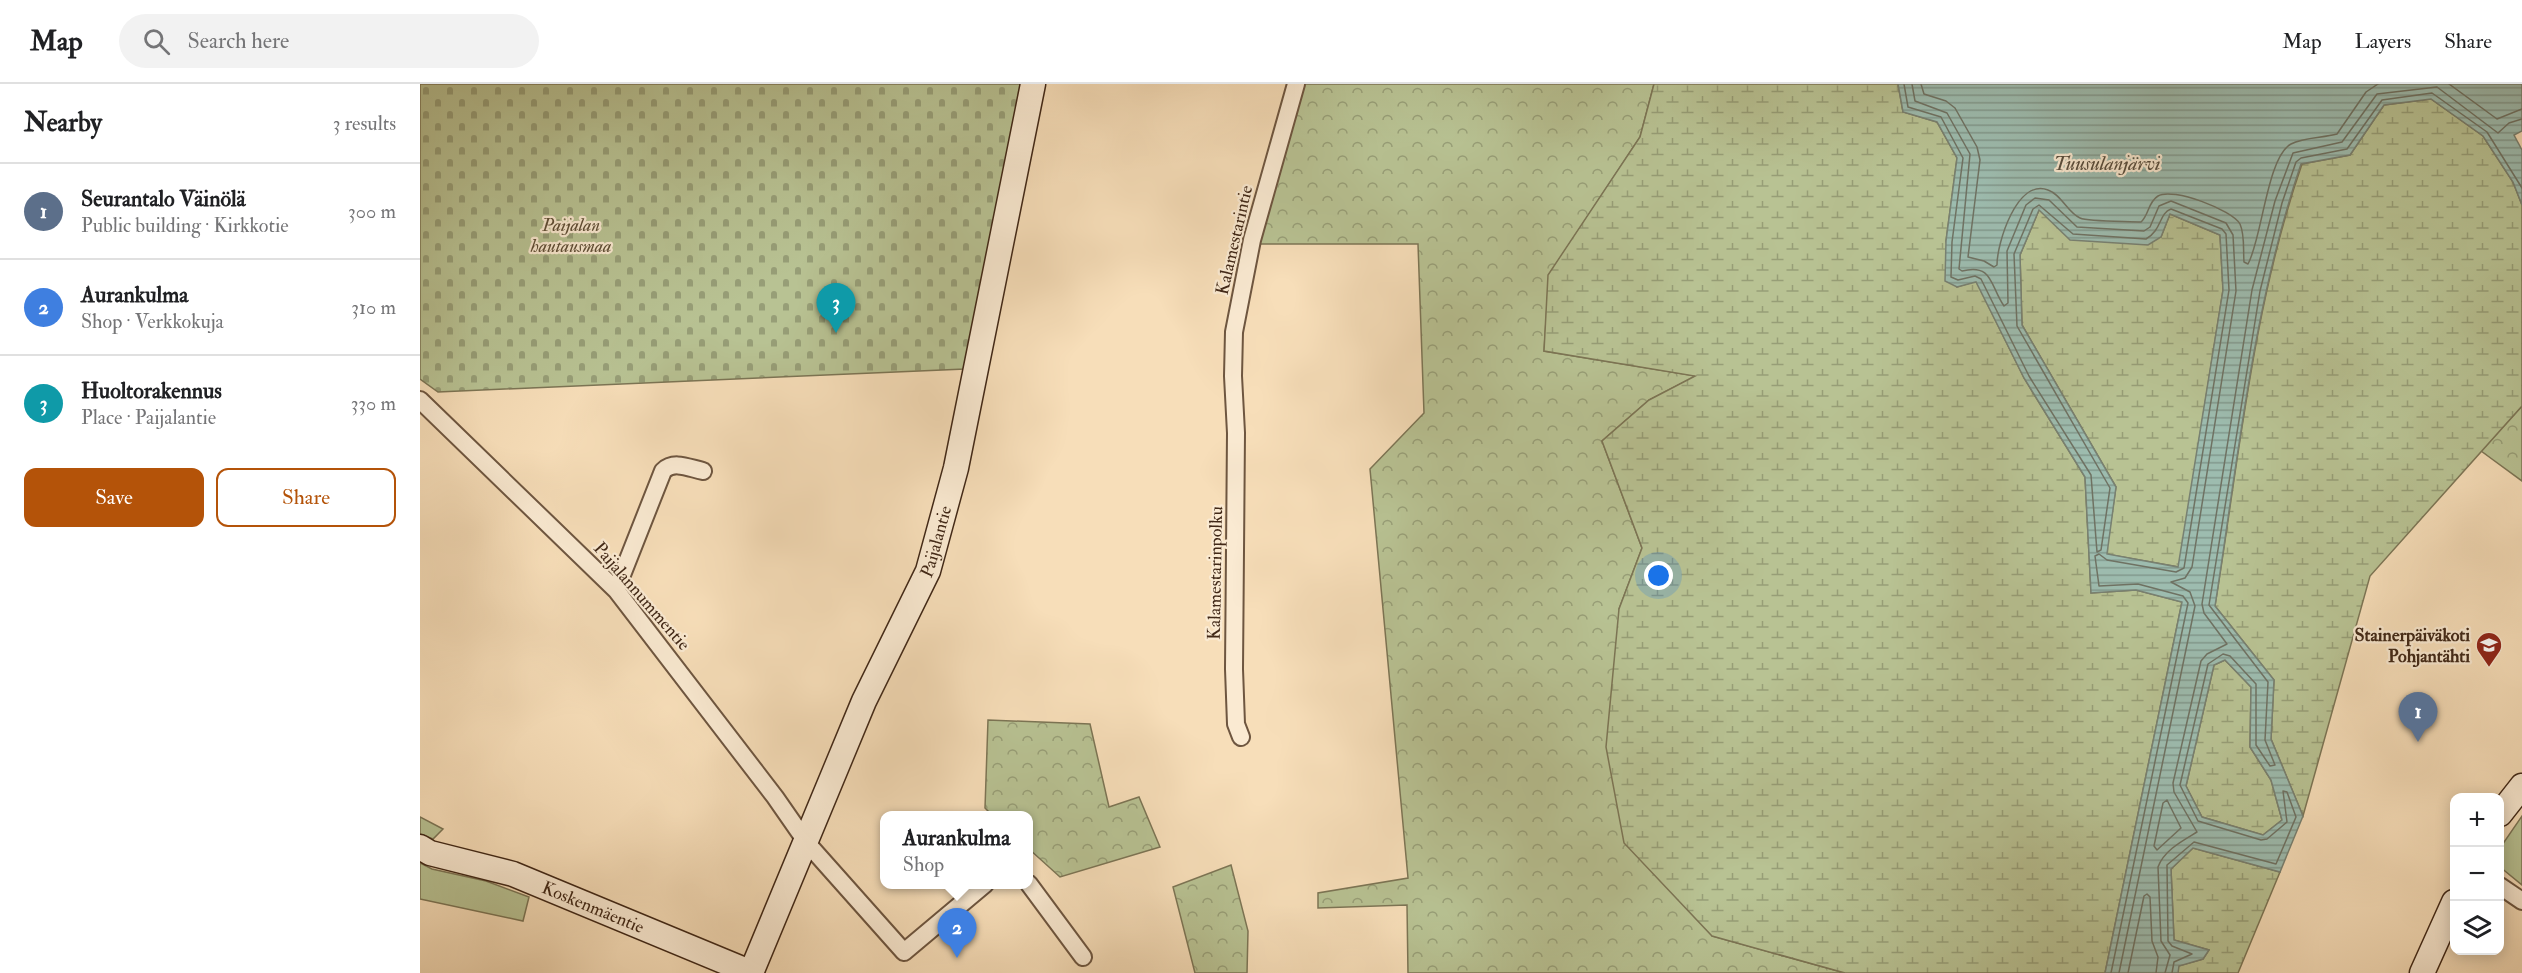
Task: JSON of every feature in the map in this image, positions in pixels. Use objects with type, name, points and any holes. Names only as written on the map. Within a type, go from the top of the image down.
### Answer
[{"type":"street","name":"Paijalantie","points":[[751,973],[807,843],[864,701],[928,571],[956,468],[1033,84]]},
{"type":"street","name":"Kalamestarintie","points":[[1234,409],[1234,332],[1248,259],[1296,84]]},
{"type":"street","name":"Paijalannummentie","points":[[420,400],[616,590],[775,797],[807,843],[904,952],[980,889]]},
{"type":"street","name":"Kalamestarinpolku","points":[[1234,409],[1234,669],[1236,724],[1241,737]]},
{"type":"street","points":[[616,590],[663,471],[668,466],[677,465],[703,471]]},
{"type":"street","points":[[2504,808],[2522,786]]},
{"type":"street","name":"Koskenmäentie","points":[[423,851],[513,874],[751,973]]},
{"type":"street","points":[[1033,889],[1083,957]]},
{"type":"street","points":[[2504,889],[2522,901]]},
{"type":"street","points":[[2422,973],[2450,911]]},
{"type":"green space","name":"Paijalan hautausmaa","points":[[420,84],[1022,84],[965,369],[438,392],[420,379]]},
{"type":"green space","points":[[1303,84],[1654,84],[1640,137],[1549,275],[1544,351],[1696,376],[1649,400],[1602,441],[1642,548],[1619,609],[1712,936],[1845,973],[1408,973],[1407,905],[1318,908],[1318,893],[1408,878],[1370,469],[1424,413],[1418,244],[1256,244]]},
{"type":"green space","points":[[1654,84],[1898,84],[1903,112],[1937,122],[1957,158],[1946,241],[1957,287],[1976,281],[2024,378],[2085,477],[2091,593],[2136,590],[2182,602],[2105,973],[1845,973],[1712,936],[1624,843],[1606,747],[1619,609],[1642,548],[1602,441],[1649,400],[1695,376],[1544,351],[1548,275],[1640,137]]},
{"type":"green space","points":[[2431,99],[2483,136],[2513,182],[2522,205],[2522,406],[2370,576],[2303,816],[2271,739],[2274,680],[2215,606],[2249,382],[2271,272],[2302,164],[2350,155],[2384,105]]},
{"type":"green space","points":[[2039,210],[2161,237],[2170,214],[2220,235],[2223,290],[2179,567],[2106,554],[2116,487],[2022,325],[2020,255]]},
{"type":"green space","points":[[2522,406],[2522,481],[2481,451]]},
{"type":"green space","points":[[2225,660],[2251,687],[2250,747],[2271,780],[2282,820],[2263,835],[2202,817],[2186,786],[2214,665]]},
{"type":"green space","points":[[988,720],[1090,724],[1109,807],[1139,797],[1160,847],[1060,877],[1033,853],[1033,811],[988,811],[985,808]]},
{"type":"green space","points":[[2522,816],[2522,885],[2504,870],[2504,842]]},
{"type":"green space","points":[[420,817],[443,829],[433,839],[420,834]]},
{"type":"green space","points":[[2193,848],[2280,872],[2238,973],[2178,973],[2178,966],[2203,959],[2209,950],[2174,940],[2171,869]]},
{"type":"green space","points":[[420,863],[432,869],[486,881],[529,897],[523,921],[420,899]]},
{"type":"green space","points":[[1231,865],[1248,931],[1247,973],[1195,973],[1173,887]]},
{"type":"water","name":"Tuusulanjärvi","points":[[1898,84],[2522,84],[2522,131],[2514,135],[2522,150],[2522,205],[2513,182],[2483,136],[2431,99],[2384,105],[2350,155],[2301,164],[2284,217],[2259,327],[2215,606],[2274,680],[2271,739],[2303,816],[2280,872],[2193,848],[2171,869],[2174,940],[2209,950],[2203,959],[2179,966],[2178,973],[2105,973],[2182,602],[2136,590],[2091,593],[2085,477],[2024,378],[1976,282],[1957,287],[1945,281],[1946,241],[1957,158],[1937,122],[1903,112]],"holes":[[[2039,210],[2070,240],[2148,245],[2161,237],[2170,214],[2220,235],[2223,290],[2178,567],[2107,554],[2116,487],[2022,325],[2020,255]],[[2225,660],[2251,687],[2250,747],[2271,780],[2282,820],[2263,835],[2202,817],[2186,786],[2214,665]]]},
{"type":"place","name":"Huoltorakennus","points":[[836,333]]},
{"type":"place","name":"Stainerpäiväkoti Pohjantähti","points":[[2489,668]]},
{"type":"place","name":"Seurantalo Väinölä","points":[[2418,742]]},
{"type":"place","name":"Aurankulma","points":[[957,958]]}]
